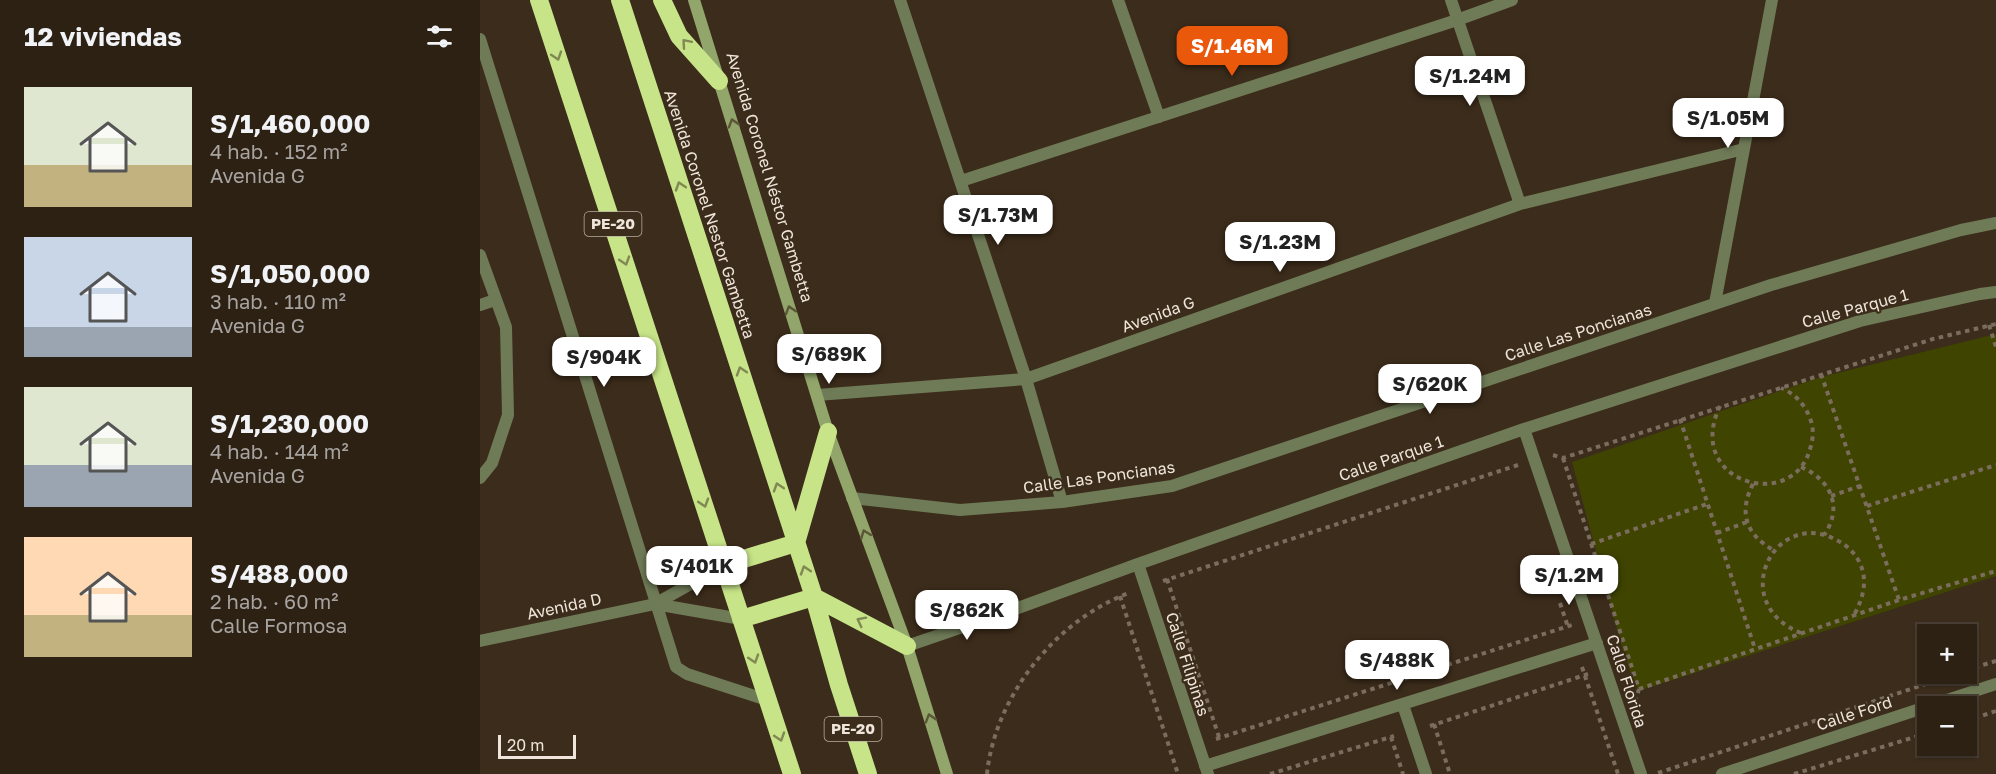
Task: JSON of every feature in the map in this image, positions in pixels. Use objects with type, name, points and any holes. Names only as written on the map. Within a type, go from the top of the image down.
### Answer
[{"type":"highway","name":"PE-20","points":[[539,0],[792,774]]},
{"type":"highway","name":"Avenida Coronel Nestor Gambetta","points":[[620,0],[796,543]]},
{"type":"highway","points":[[662,0],[680,36],[719,81]]},
{"type":"highway","points":[[724,565],[796,543],[828,432]]},
{"type":"highway","name":"PE-20","points":[[796,543],[868,774]]},
{"type":"highway","points":[[741,619],[814,597],[907,646]]},
{"type":"street","name":"Avenida Coronel Néstor Gambetta","points":[[694,0],[828,432],[907,646],[947,774]]},
{"type":"street","points":[[900,0],[1026,379],[1062,502]]},
{"type":"street","points":[[1118,0],[1159,117]]},
{"type":"street","points":[[1451,0],[1520,204]]},
{"type":"street","points":[[961,181],[1457,20],[1512,0]]},
{"type":"street","points":[[1715,303],[1772,0]]},
{"type":"street","points":[[480,39],[676,667],[687,674],[767,700]]},
{"type":"street","name":"Avenida G","points":[[817,395],[1026,379],[1520,204],[1744,149]]},
{"type":"street","name":"Calle Las Poncianas","points":[[852,498],[960,510],[1062,502],[1172,486],[1771,285],[1938,237],[1996,223]]},
{"type":"street","points":[[480,255],[506,327],[508,415],[492,463],[480,478]]},
{"type":"street","name":"Calle Parque 1","points":[[907,646],[1524,429],[1860,321],[1996,292]]},
{"type":"street","points":[[480,305],[495,300]]},
{"type":"street","name":"Calle Florida","points":[[1524,429],[1641,774]]},
{"type":"street","name":"Calle Filipinas","points":[[1138,564],[1207,770]]},
{"type":"street","name":"Avenida D","points":[[480,641],[656,604],[724,565]]},
{"type":"street","name":"Avenida D","points":[[656,604],[741,619]]},
{"type":"street","points":[[1207,770],[1597,643]]},
{"type":"street","name":"Calle Ford","points":[[1722,774],[1996,684]]},
{"type":"street","points":[[1403,705],[1426,774]]},
{"type":"path","points":[[1550,454],[1563,458],[1933,339],[1996,324]]},
{"type":"path","points":[[1989,325],[1996,347]]},
{"type":"path","points":[[1821,374],[1899,600]]},
{"type":"path","points":[[1720,406],[1714,418],[1712,433],[1713,447],[1719,460],[1734,475],[1753,484],[1779,481],[1801,467],[1809,454],[1813,440],[1812,425],[1807,411],[1799,399],[1779,387]]},
{"type":"path","points":[[1680,419],[1755,650]]},
{"type":"path","points":[[1563,458],[1639,689],[1899,600],[1996,571]]},
{"type":"path","points":[[1155,583],[1524,462]]},
{"type":"path","points":[[1867,506],[1996,465]]},
{"type":"path","points":[[1801,467],[1813,472],[1822,480],[1831,495],[1833,516],[1824,535]]},
{"type":"path","points":[[1753,484],[1747,496],[1745,509],[1747,522],[1753,535],[1775,551]]},
{"type":"path","points":[[1831,495],[1860,486]]},
{"type":"path","points":[[1591,544],[1707,504]]},
{"type":"path","points":[[1717,533],[1747,522]]},
{"type":"path","points":[[1801,634],[1786,628],[1775,618],[1762,592],[1762,577],[1767,563],[1785,542],[1797,536],[1824,535],[1838,540],[1850,549],[1864,575],[1861,603],[1854,616]]},
{"type":"path","points":[[1167,579],[1224,749]]},
{"type":"path","points":[[987,774],[997,726],[1018,686],[1046,649],[1084,616],[1132,591]]},
{"type":"path","points":[[1119,596],[1178,774]]},
{"type":"path","points":[[1210,741],[1579,623]]},
{"type":"path","points":[[1580,661],[1618,774]]},
{"type":"path","points":[[1977,667],[1996,661]]},
{"type":"path","points":[[1424,727],[1592,673]]},
{"type":"path","points":[[1656,774],[1926,684]]},
{"type":"path","points":[[1977,717],[1996,711]]},
{"type":"path","points":[[1434,724],[1450,774]]},
{"type":"path","points":[[1270,774],[1401,734]]},
{"type":"path","points":[[1794,774],[1917,736]]},
{"type":"path","points":[[1391,737],[1403,774]]},
{"type":"shaded area","points":[[1996,334],[1996,576],[1638,691],[1624,655],[1572,462],[1821,377]]}]
